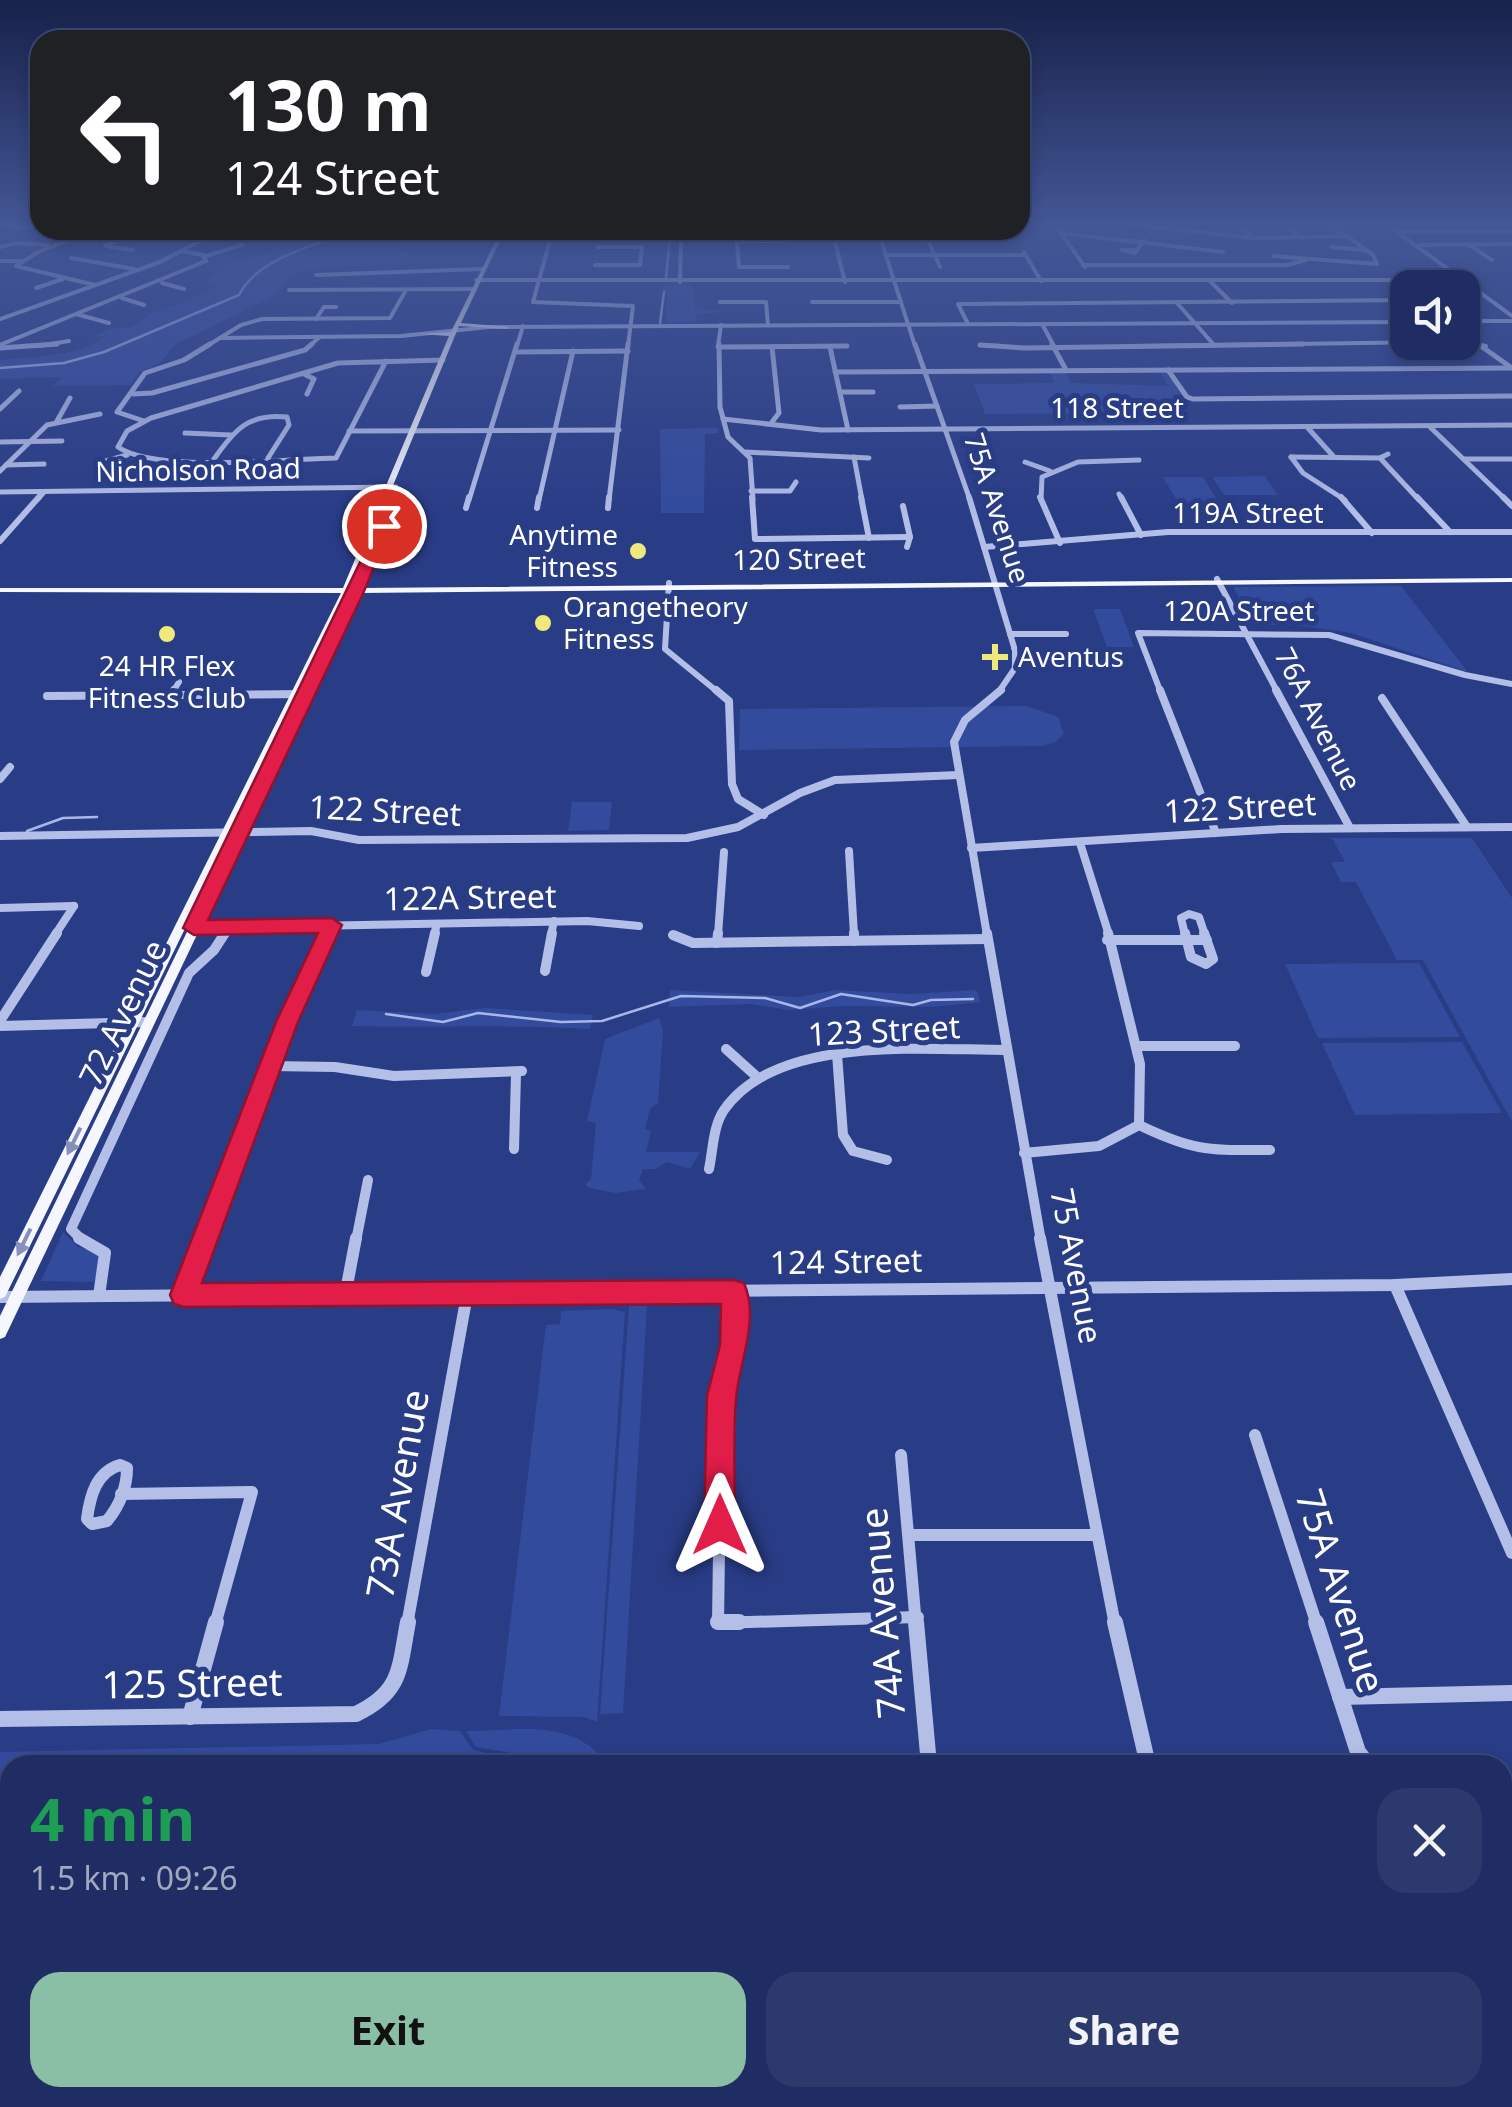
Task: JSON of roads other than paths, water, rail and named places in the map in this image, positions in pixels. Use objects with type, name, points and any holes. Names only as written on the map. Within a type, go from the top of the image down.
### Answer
[{"type":"main road","name":"72 Avenue","points":[[416,432],[459,321]]},
{"type":"main road","points":[[424,334],[506,327]]},
{"type":"main road","name":"72 Avenue","points":[[353,588],[374,524],[393,487],[455,331]]},
{"type":"main road","name":"72 Avenue","points":[[0,1332],[6,1295],[377,544],[393,487]]},
{"type":"main road","points":[[374,524],[378,529],[372,542],[377,544]]},
{"type":"main road","points":[[1404,581],[1432,576]]},
{"type":"main road","name":"120 Street","points":[[0,590],[1512,578]]},
{"type":"main road","name":"120 Street","points":[[1218,581],[1512,578]]},
{"type":"main road","name":"120 Street","points":[[669,586],[786,588],[883,581],[995,583]]},
{"type":"street","points":[[0,346],[57,321]]},
{"type":"street","points":[[102,321],[108,323]]},
{"type":"street","points":[[145,421],[117,412],[144,374],[186,360],[251,321]]},
{"type":"street","points":[[608,508],[631,321]]},
{"type":"street","points":[[1329,322],[1353,345]]},
{"type":"street","points":[[506,327],[1390,322]]},
{"type":"street","points":[[1196,323],[1215,346]]},
{"type":"street","name":"75A Avenue","points":[[908,324],[1010,634],[1014,671],[1008,682],[963,720],[954,736],[960,776]]},
{"type":"street","points":[[1042,324],[1066,370]]},
{"type":"street","points":[[721,325],[716,391],[728,438],[750,458],[755,539],[910,537]]},
{"type":"street","points":[[466,508],[522,326]]},
{"type":"street","points":[[220,338],[455,331]]},
{"type":"street","points":[[415,335],[424,334]]},
{"type":"street","points":[[133,394],[152,393],[313,347],[320,337]]},
{"type":"street","points":[[0,346],[49,346],[69,341]]},
{"type":"street","points":[[980,345],[1054,348],[1390,344]]},
{"type":"street","points":[[1480,344],[1512,368]]},
{"type":"street","points":[[830,346],[848,430]]},
{"type":"street","points":[[718,348],[848,346]]},
{"type":"street","points":[[772,347],[779,413],[772,422]]},
{"type":"street","points":[[515,352],[628,351]]},
{"type":"street","points":[[537,508],[573,352]]},
{"type":"street","points":[[249,356],[262,362]]},
{"type":"street","points":[[102,462],[127,455],[160,461],[336,458],[386,360]]},
{"type":"street","points":[[127,455],[118,442],[127,431],[145,421],[303,373],[349,361],[443,360]]},
{"type":"street","points":[[835,372],[1512,368]]},
{"type":"street","points":[[1168,370],[1188,397],[1193,398],[1512,396]]},
{"type":"street","points":[[303,373],[314,379],[307,394]]},
{"type":"street","points":[[0,392],[19,392],[0,409]]},
{"type":"street","points":[[840,392],[873,392]]},
{"type":"street","points":[[57,422],[70,398]]},
{"type":"street","points":[[900,407],[937,406]]},
{"type":"street","points":[[3,468],[28,442],[57,422],[100,414]]},
{"type":"street","points":[[231,416],[245,420],[296,415]]},
{"type":"street","points":[[268,458],[289,425],[288,418]]},
{"type":"street","name":"118 Street","points":[[722,419],[772,422],[802,429],[848,430],[1512,426]]},
{"type":"street","points":[[214,459],[245,420]]},
{"type":"street","points":[[1430,426],[1512,506]]},
{"type":"street","points":[[1307,427],[1334,457]]},
{"type":"street","points":[[349,432],[619,430]]},
{"type":"street","points":[[185,433],[230,435]]},
{"type":"street","points":[[0,442],[62,441]]},
{"type":"street","points":[[746,452],[869,458]]},
{"type":"street","points":[[1372,533],[1347,502],[1303,473],[1290,457],[1384,456],[1450,532]]},
{"type":"street","points":[[854,457],[869,538]]},
{"type":"street","points":[[1464,459],[1512,459]]},
{"type":"street","points":[[1025,462],[1050,471],[1090,460],[1140,460]]},
{"type":"street","points":[[3,468],[44,464]]},
{"type":"street","points":[[1050,471],[1038,486],[1060,543]]},
{"type":"street","points":[[752,492],[790,491],[796,482]]},
{"type":"street","name":"Nicholson Road","points":[[0,492],[393,487]]},
{"type":"street","points":[[0,541],[44,492]]},
{"type":"street","points":[[1119,494],[1141,535]]},
{"type":"street","points":[[1500,494],[1512,494]]},
{"type":"street","points":[[903,506],[910,537],[907,547]]},
{"type":"street","points":[[817,524],[818,538]]},
{"type":"street","name":"119A Street","points":[[984,547],[1141,535],[1512,532]]},
{"type":"street","name":"76A Avenue","points":[[1218,581],[1350,828]]},
{"type":"street","points":[[669,586],[667,652],[730,701],[732,784],[738,798],[764,815]]},
{"type":"street","name":"120A Street","points":[[1216,833],[1138,633],[1294,632],[1343,638],[1447,673],[1512,684]]},
{"type":"street","points":[[1010,634],[1066,634]]},
{"type":"street","points":[[172,695],[179,682]]},
{"type":"street","points":[[47,696],[301,694]]},
{"type":"street","points":[[1382,698],[1466,828]]},
{"type":"street","points":[[0,779],[10,767]]},
{"type":"street","name":"122 Street","points":[[0,836],[310,831],[358,840],[417,842],[687,838],[717,834],[764,815],[800,793],[836,780],[960,776]]},
{"type":"street","name":"75 Avenue","points":[[960,776],[1024,1152],[1096,1535],[1145,1755]]},
{"type":"street","name":"122 Street","points":[[971,848],[1216,833],[1512,827]]},
{"type":"street","points":[[1024,1152],[1109,1146],[1139,1125],[1145,1094],[1138,1046],[1080,843]]},
{"type":"street","points":[[849,850],[854,941]]},
{"type":"street","points":[[717,943],[724,852]]},
{"type":"street","points":[[0,908],[74,906],[0,1023]]},
{"type":"street","points":[[1190,914],[1199,918],[1213,961],[1206,964],[1191,957],[1186,940],[1181,918],[1190,914]]},
{"type":"street","points":[[545,970],[554,921]]},
{"type":"street","name":"122A Street","points":[[187,928],[554,921],[639,926]]},
{"type":"street","points":[[426,972],[438,924]]},
{"type":"street","points":[[184,1295],[270,1066],[332,925]]},
{"type":"street","name":"72 Avenue","points":[[99,1296],[105,1253],[73,1235],[72,1229],[189,973],[214,950],[230,927]]},
{"type":"street","points":[[673,935],[692,943],[987,940]]},
{"type":"street","points":[[1107,940],[1207,940]]},
{"type":"street","points":[[0,1023],[140,1023]]},
{"type":"street","points":[[1138,1046],[1235,1046]]},
{"type":"street","points":[[726,1049],[756,1076]]},
{"type":"street","name":"123 Street","points":[[709,1169],[713,1138],[723,1112],[756,1076],[798,1060],[837,1054],[1006,1050]]},
{"type":"street","points":[[837,1054],[843,1136],[853,1151],[887,1160]]},
{"type":"street","points":[[270,1066],[335,1067],[394,1076],[519,1072],[512,1132],[514,1149]]},
{"type":"street","points":[[1139,1125],[1202,1150],[1270,1150]]},
{"type":"street","points":[[345,1296],[368,1180]]},
{"type":"street","name":"124 Street","points":[[6,1295],[467,1295],[1395,1285],[1512,1279]]},
{"type":"street","points":[[1395,1285],[1512,1553]]},
{"type":"street","points":[[734,1292],[734,1345],[721,1409],[718,1623],[918,1618]]},
{"type":"street","name":"73A Avenue","points":[[383,1701],[399,1671],[467,1295]]},
{"type":"street","name":"75A Avenue","points":[[1254,1435],[1360,1755]]},
{"type":"street","name":"74A Avenue","points":[[902,1455],[928,1755]]},
{"type":"street","points":[[122,1494],[252,1492],[190,1716]]},
{"type":"street","points":[[910,1535],[1096,1535]]},
{"type":"street","points":[[1340,1696],[1512,1694]]},
{"type":"street","name":"125 Street","points":[[0,1719],[356,1714],[383,1701]]},
{"type":"waterway","points":[[0,368],[64,363],[104,352],[177,321]]},
{"type":"waterway","points":[[27,831],[63,818],[97,817]]},
{"type":"waterway","points":[[386,1014],[443,1022],[478,1013],[561,1022],[602,1021],[681,996],[765,998],[800,1008],[841,994],[913,1005],[931,1000],[973,999]]},
{"type":"place","name":"Anytime Fitness","points":[[638,551]]},
{"type":"place","name":"Orangetheory Fitness","points":[[543,623]]},
{"type":"place","name":"24 HR Flex Fitness Club","points":[[167,634]]},
{"type":"place","name":"Aventus","points":[[995,657]]}]
